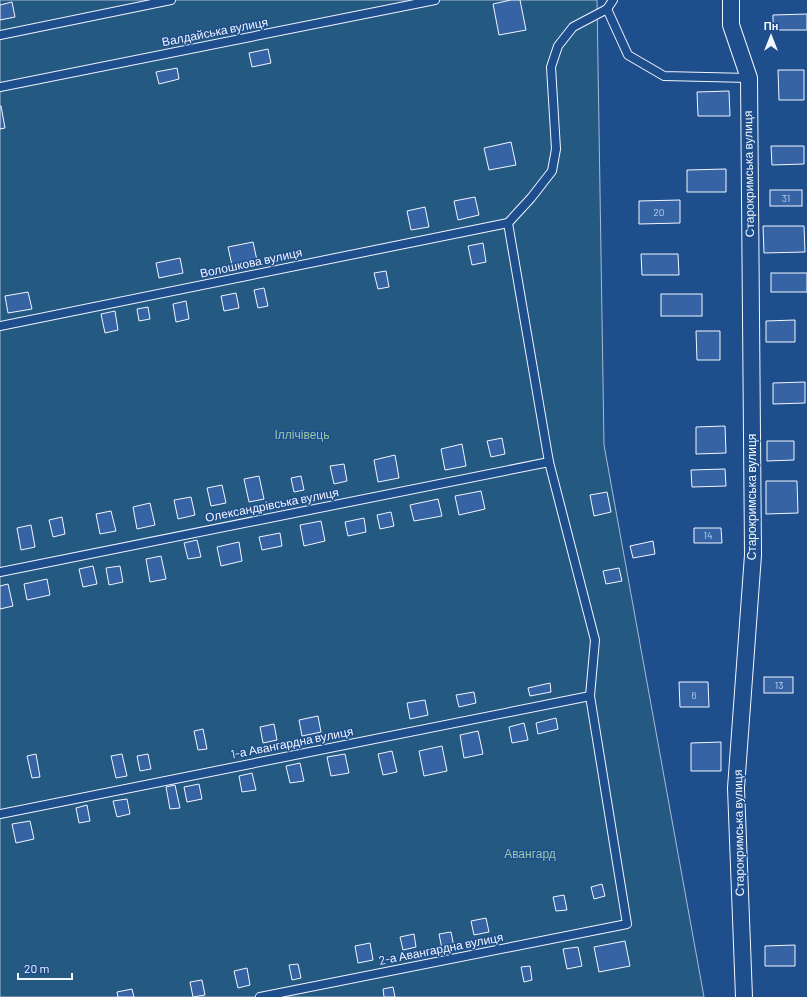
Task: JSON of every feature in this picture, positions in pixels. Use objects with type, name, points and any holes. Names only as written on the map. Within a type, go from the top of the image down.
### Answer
[{"type":"street","name":"Старокримська вулиця","points":[[731,0],[731,25],[748,78],[753,555],[736,788],[744,997]]},
{"type":"lane","points":[[0,35],[171,0]]},
{"type":"lane","name":"Валдайська вулиця","points":[[0,87],[436,0]]},
{"type":"lane","points":[[590,696],[595,640],[549,462],[508,222],[531,198],[552,171],[556,149],[551,68],[558,46],[573,27],[607,9],[613,0]]},
{"type":"lane","points":[[607,9],[628,55],[664,76],[748,78]]},
{"type":"lane","name":"Волошкова вулиця","points":[[0,326],[508,222]]},
{"type":"lane","name":"Олександрівська вулиця","points":[[0,572],[549,462]]},
{"type":"lane","name":"1-а Авангардна вулиця","points":[[0,814],[590,696]]},
{"type":"lane","name":"2-а Авангардна вулиця","points":[[260,997],[627,924],[590,696]]},
{"type":"green space","name":"Іллічівець","points":[[0,0],[597,0],[604,445],[704,997],[0,997]]},
{"type":"building","points":[[511,0],[520,0],[526,30],[499,35],[493,4]]},
{"type":"building","points":[[12,2],[15,17],[0,20],[0,5]]},
{"type":"building","points":[[807,14],[807,30],[773,30],[773,15]]},
{"type":"building","points":[[268,49],[271,63],[252,67],[249,53]]},
{"type":"building","points":[[177,68],[179,79],[159,84],[156,72]]},
{"type":"building","points":[[778,70],[804,70],[804,100],[779,100]]},
{"type":"building","points":[[729,91],[730,116],[698,116],[697,92]]},
{"type":"building","points":[[0,106],[5,128],[0,129]]},
{"type":"building","points":[[511,142],[516,165],[489,170],[484,148]]},
{"type":"building","points":[[771,146],[804,146],[804,164],[772,165]]},
{"type":"building","points":[[726,169],[726,192],[687,192],[687,170]]},
{"type":"building","points":[[770,190],[802,190],[802,206],[770,206]]},
{"type":"building","points":[[475,197],[479,215],[458,220],[454,201]]},
{"type":"building","points":[[680,200],[680,223],[639,224],[639,201]]},
{"type":"building","points":[[425,207],[429,227],[411,230],[407,211]]},
{"type":"building","points":[[763,226],[804,226],[805,252],[764,253]]},
{"type":"building","points":[[253,242],[258,265],[233,270],[228,247]]},
{"type":"building","points":[[483,243],[486,262],[472,265],[468,246]]},
{"type":"building","points":[[641,254],[678,254],[679,275],[642,275]]},
{"type":"building","points":[[180,258],[183,273],[159,278],[156,263]]},
{"type":"building","points":[[386,271],[389,287],[378,289],[374,273]]},
{"type":"building","points":[[771,273],[807,273],[807,292],[771,292]]},
{"type":"building","points":[[264,288],[268,306],[258,308],[254,290]]},
{"type":"building","points":[[28,292],[32,309],[8,313],[5,296]]},
{"type":"building","points":[[236,293],[239,308],[224,311],[221,296]]},
{"type":"building","points":[[661,294],[702,294],[702,316],[661,316]]},
{"type":"building","points":[[186,301],[189,319],[176,322],[173,304]]},
{"type":"building","points":[[148,307],[150,319],[139,321],[137,309]]},
{"type":"building","points":[[115,311],[118,330],[105,333],[101,314]]},
{"type":"building","points":[[795,320],[795,342],[766,342],[766,321]]},
{"type":"building","points":[[696,331],[720,331],[720,360],[697,360]]},
{"type":"building","points":[[805,382],[805,403],[773,404],[773,383]]},
{"type":"building","points":[[725,426],[726,453],[696,454],[696,427]]},
{"type":"building","points":[[502,438],[505,454],[491,457],[487,441]]},
{"type":"building","points":[[767,441],[794,441],[794,460],[767,461]]},
{"type":"building","points":[[462,444],[466,466],[445,470],[441,449]]},
{"type":"building","points":[[395,455],[399,478],[378,482],[374,460]]},
{"type":"building","points":[[344,464],[347,481],[334,484],[330,466]]},
{"type":"building","points":[[725,469],[726,486],[692,487],[691,470]]},
{"type":"building","points":[[259,476],[264,499],[249,502],[244,479]]},
{"type":"building","points":[[301,476],[304,490],[294,492],[291,478]]},
{"type":"building","points":[[766,481],[797,481],[798,513],[766,514]]},
{"type":"building","points":[[222,485],[226,503],[211,506],[207,488]]},
{"type":"building","points":[[481,491],[485,509],[459,515],[455,496]]},
{"type":"building","points":[[607,492],[611,512],[594,516],[590,495]]},
{"type":"building","points":[[191,497],[195,515],[178,519],[174,500]]},
{"type":"building","points":[[438,499],[442,516],[414,521],[410,505]]},
{"type":"building","points":[[150,503],[155,525],[137,529],[133,507]]},
{"type":"building","points":[[111,511],[116,531],[100,534],[96,514]]},
{"type":"building","points":[[391,512],[394,526],[380,529],[377,515]]},
{"type":"building","points":[[62,517],[65,534],[53,537],[49,520]]},
{"type":"building","points":[[364,518],[366,532],[348,536],[345,522]]},
{"type":"building","points":[[321,521],[325,541],[304,546],[300,525]]},
{"type":"building","points":[[31,525],[35,547],[21,550],[17,528]]},
{"type":"building","points":[[694,528],[721,528],[722,543],[694,543]]},
{"type":"building","points":[[280,533],[282,546],[262,550],[259,537]]},
{"type":"building","points":[[197,540],[201,557],[188,559],[184,543]]},
{"type":"building","points":[[653,541],[655,554],[633,558],[630,546]]},
{"type":"building","points":[[239,542],[242,561],[221,566],[217,547]]},
{"type":"building","points":[[161,556],[166,579],[150,582],[146,559]]},
{"type":"building","points":[[93,566],[97,584],[83,587],[79,569]]},
{"type":"building","points":[[120,566],[123,582],[109,585],[106,568]]},
{"type":"building","points":[[619,568],[622,581],[606,584],[603,571]]},
{"type":"building","points":[[47,579],[50,595],[27,600],[24,584]]},
{"type":"building","points":[[8,584],[13,606],[0,609],[0,586]]},
{"type":"building","points":[[764,677],[793,677],[793,693],[764,693]]},
{"type":"building","points":[[679,682],[708,682],[709,707],[680,707]]},
{"type":"building","points":[[550,683],[551,692],[530,696],[528,688]]},
{"type":"building","points":[[474,692],[476,703],[459,707],[456,695]]},
{"type":"building","points":[[425,700],[428,715],[410,719],[407,703]]},
{"type":"building","points":[[318,716],[321,732],[302,736],[299,720]]},
{"type":"building","points":[[556,718],[558,729],[538,734],[536,723]]},
{"type":"building","points":[[524,723],[528,740],[512,743],[509,727]]},
{"type":"building","points":[[274,724],[277,740],[263,743],[260,727]]},
{"type":"building","points":[[203,729],[207,749],[198,750],[194,731]]},
{"type":"building","points":[[478,731],[483,754],[464,758],[460,735]]},
{"type":"building","points":[[721,742],[721,771],[691,771],[691,743]]},
{"type":"building","points":[[442,746],[447,771],[424,776],[419,751]]},
{"type":"building","points":[[392,751],[397,772],[383,775],[378,754]]},
{"type":"building","points":[[36,754],[40,777],[32,778],[27,756]]},
{"type":"building","points":[[122,754],[127,776],[116,778],[111,756]]},
{"type":"building","points":[[148,754],[151,769],[140,771],[137,756]]},
{"type":"building","points":[[345,754],[349,773],[331,776],[327,757]]},
{"type":"building","points":[[300,763],[304,781],[290,783],[286,766]]},
{"type":"building","points":[[252,773],[256,790],[242,792],[239,776]]},
{"type":"building","points":[[199,784],[202,799],[187,802],[184,787]]},
{"type":"building","points":[[175,785],[180,808],[170,809],[166,787]]},
{"type":"building","points":[[127,799],[130,814],[117,817],[113,801]]},
{"type":"building","points":[[87,805],[90,821],[79,823],[76,808]]},
{"type":"building","points":[[30,821],[34,839],[16,843],[12,824]]},
{"type":"building","points":[[602,884],[605,896],[594,899],[591,887]]},
{"type":"building","points":[[564,895],[567,910],[556,911],[553,897]]},
{"type":"building","points":[[486,918],[489,932],[474,935],[471,921]]},
{"type":"building","points":[[451,932],[454,947],[442,949],[439,934]]},
{"type":"building","points":[[414,934],[416,947],[403,950],[400,937]]},
{"type":"building","points":[[625,941],[630,966],[599,972],[594,947]]},
{"type":"building","points":[[370,943],[373,960],[358,963],[355,946]]},
{"type":"building","points":[[795,945],[795,966],[765,966],[765,946]]},
{"type":"building","points":[[578,947],[582,966],[567,969],[563,949]]},
{"type":"building","points":[[298,964],[301,978],[292,980],[289,965]]},
{"type":"building","points":[[530,966],[532,980],[524,982],[521,967]]},
{"type":"building","points":[[247,968],[250,985],[238,988],[234,971]]},
{"type":"building","points":[[202,980],[205,995],[193,997],[190,982]]},
{"type":"building","points":[[393,987],[395,997],[384,997],[383,989]]},
{"type":"building","points":[[132,989],[134,997],[118,997],[117,992]]},
{"type":"park label","name":"Авангард","points":[[530,854]]}]
